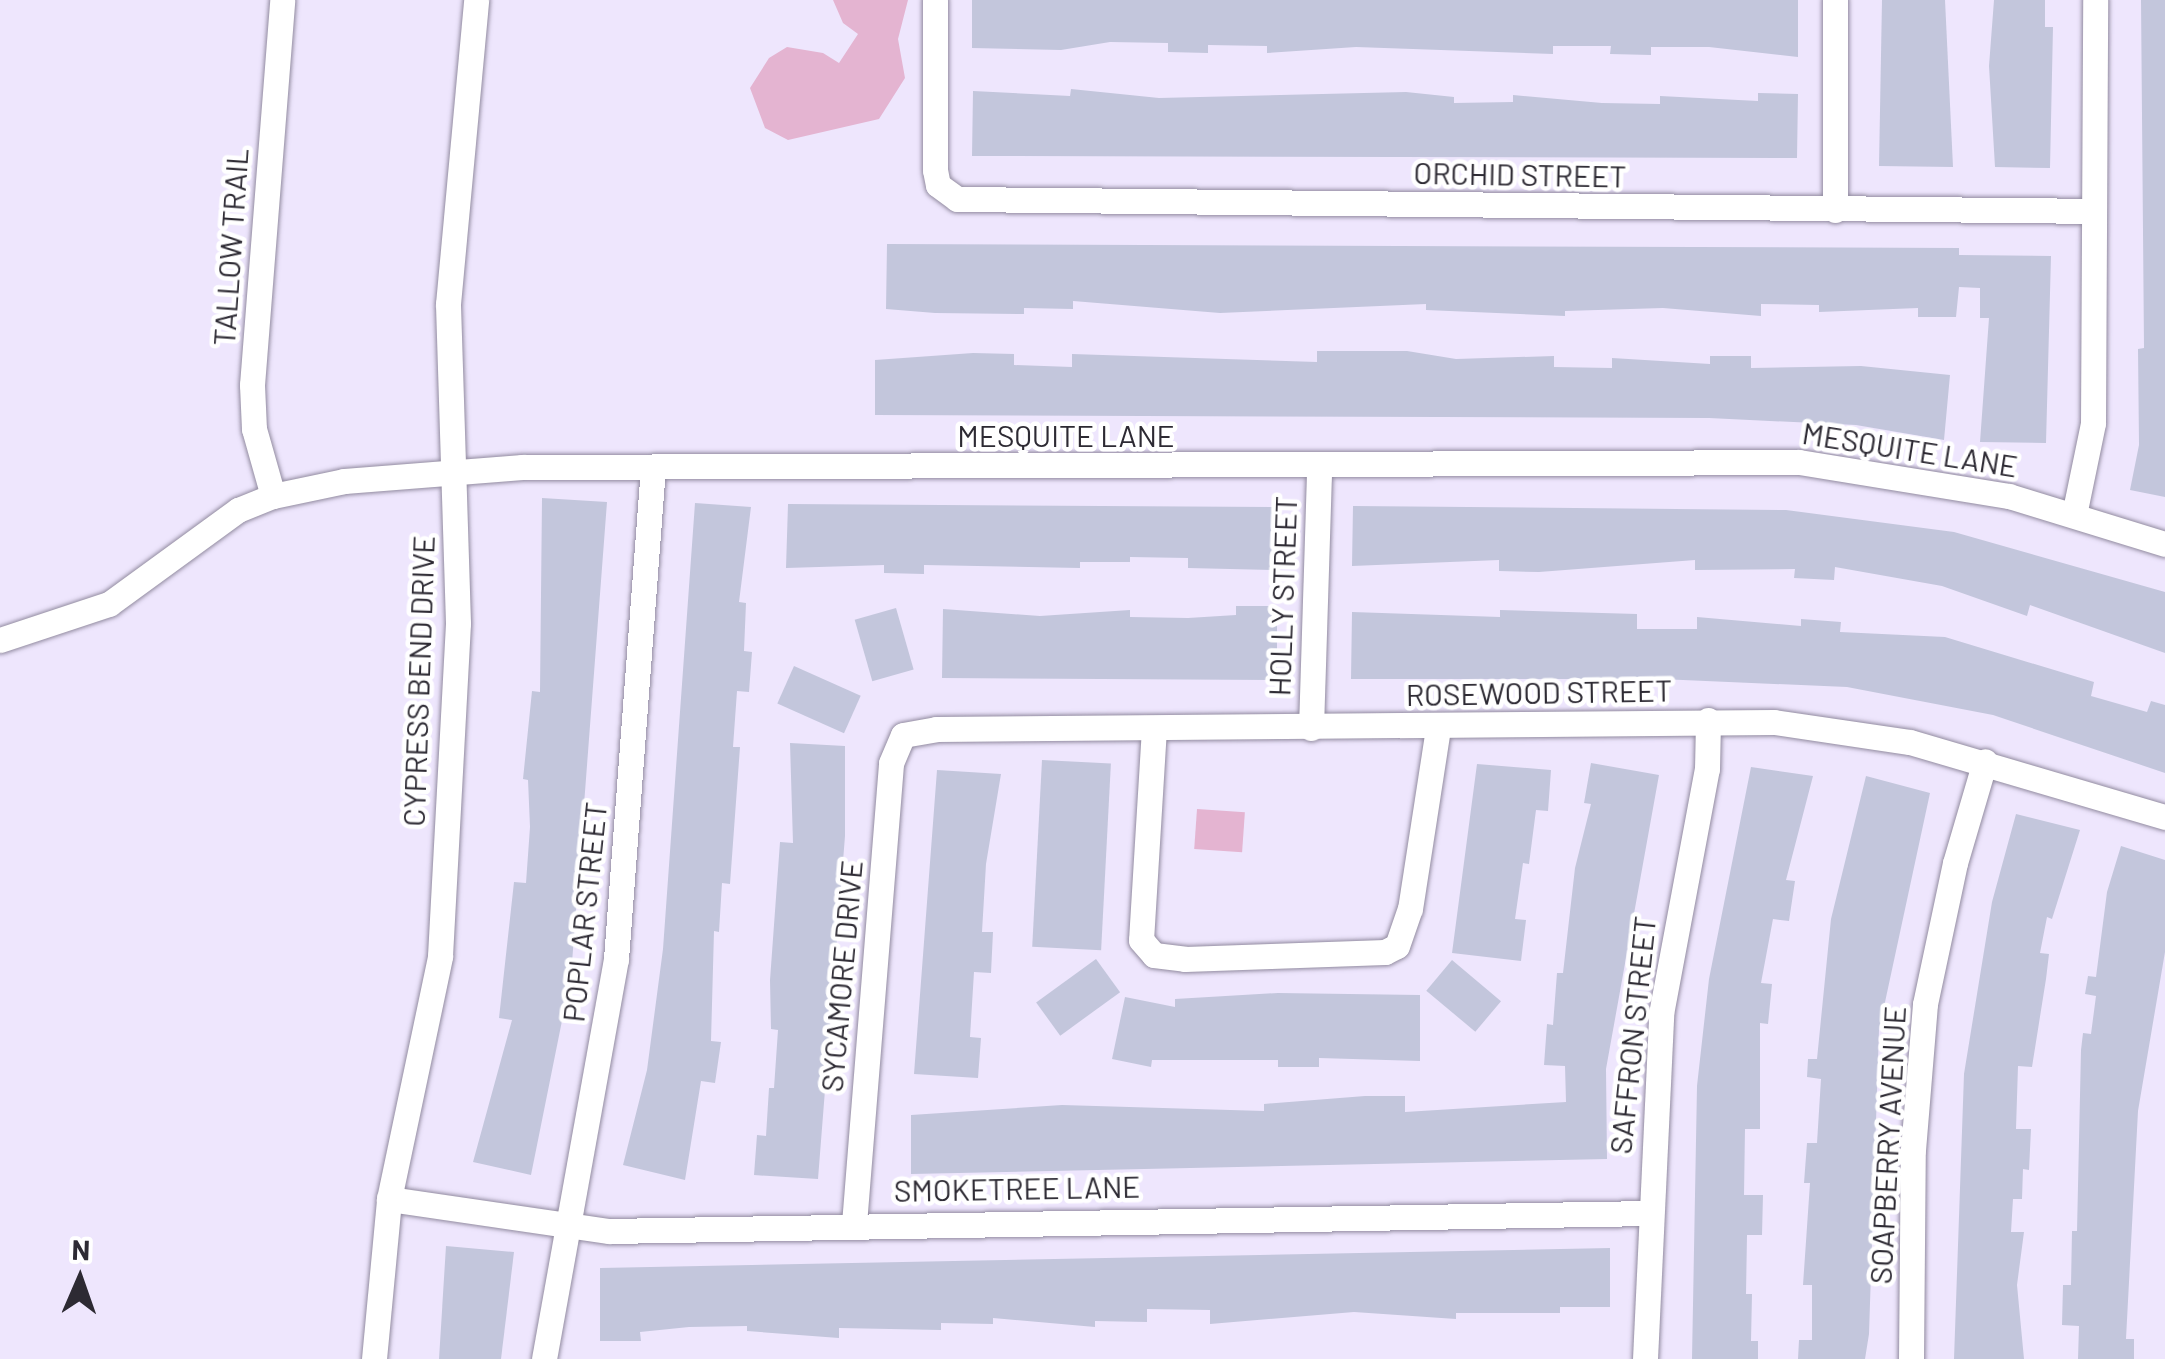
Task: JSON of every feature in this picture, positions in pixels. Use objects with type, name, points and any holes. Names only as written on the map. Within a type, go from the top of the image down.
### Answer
[{"type":"street","name":"TALLOW TRAIL","points":[[273,496],[254,430],[252,385],[282,0]]},
{"type":"street","name":"CYPRESS BEND DRIVE","points":[[374,1359],[389,1199],[440,956],[458,623],[448,304],[476,0]]},
{"type":"street","name":"ORCHID STREET","points":[[935,0],[935,170],[946,194],[970,201],[2094,211]]},
{"type":"street","points":[[1835,0],[1835,210]]},
{"type":"street","points":[[2074,515],[2093,423],[2095,0]]},
{"type":"street","name":"MESQUITE LANE","points":[[0,640],[109,604],[155,577],[238,510],[273,496],[344,481],[455,476],[522,467],[1318,467],[1799,462],[1938,481],[2074,515],[2165,544]]},
{"type":"street","name":"POPLAR STREET","points":[[544,1359],[616,959],[653,467]]},
{"type":"street","name":"HOLLY STREET","points":[[1310,728],[1318,467]]},
{"type":"street","name":"ROSEWOOD STREET","points":[[903,735],[936,729],[1438,728],[1708,720],[1853,730],[1985,761],[2165,817]]},
{"type":"street","name":"SAFFRON STREET","points":[[1645,1359],[1661,1014],[1707,769],[1708,720]]},
{"type":"street","points":[[1154,728],[1141,940],[1146,949],[1184,959],[1384,952],[1397,946],[1410,909],[1438,728]]},
{"type":"street","name":"SYCAMORE DRIVE","points":[[854,1224],[890,763],[903,735]]},
{"type":"street","name":"SOAPBERRY AVENUE","points":[[1911,1359],[1913,1150],[1925,1004],[1954,863],[1985,761]]},
{"type":"street","name":"SMOKETREE LANE","points":[[389,1199],[565,1227],[1649,1213]]},
{"type":"shaded area","points":[[833,0],[908,0],[898,39],[905,78],[879,119],[788,140],[765,128],[750,88],[769,58],[787,47],[823,53],[839,63],[858,34],[843,23]]},
{"type":"shaded area","points":[[1197,809],[1245,812],[1242,852],[1194,849]]},
{"type":"building","points":[[972,0],[1798,0],[1798,57],[1709,47],[1651,47],[1651,55],[1610,54],[1611,46],[1553,46],[1553,54],[1356,47],[1267,53],[1267,46],[1208,45],[1208,53],[1168,52],[1168,43],[1110,42],[1061,50],[972,48]]},
{"type":"building","points":[[1882,0],[1945,0],[1953,167],[1879,166]]},
{"type":"building","points":[[1994,0],[2045,0],[2045,27],[2053,27],[2050,168],[1995,167],[1989,66]]},
{"type":"building","points":[[2141,0],[2165,0],[2165,497],[2130,490],[2139,445],[2138,349],[2144,348]]},
{"type":"building","points":[[1071,89],[1159,98],[1406,92],[1454,97],[1454,103],[1513,102],[1513,95],[1660,104],[1660,96],[1758,101],[1758,93],[1798,94],[1797,158],[972,156],[973,91],[1070,96]]},
{"type":"building","points":[[887,244],[1959,248],[1959,255],[2051,256],[2046,443],[1980,442],[1989,318],[1980,318],[1980,288],[1959,287],[1956,317],[1918,317],[1918,308],[1819,312],[1819,305],[1761,304],[1761,316],[1663,308],[1565,311],[1565,316],[1426,310],[1426,304],[1220,313],[1073,301],[1073,309],[1024,308],[1024,314],[935,313],[886,309]]},
{"type":"building","points":[[1317,351],[1407,351],[1456,359],[1554,356],[1554,367],[1612,368],[1612,358],[1710,364],[1710,356],[1751,356],[1751,368],[1861,366],[1950,375],[1944,440],[1856,425],[1709,418],[875,415],[875,360],[1014,354],[1014,365],[1072,367],[1072,354],[1317,362]]},
{"type":"building","points":[[542,498],[607,502],[571,976],[531,1175],[473,1162],[512,1020],[499,1018],[514,882],[526,883],[530,827],[528,780],[523,779],[532,691],[540,692]]},
{"type":"building","points":[[695,503],[751,507],[739,602],[746,603],[744,651],[752,652],[749,692],[737,691],[733,747],[740,747],[730,884],[722,883],[719,932],[714,931],[711,1041],[721,1042],[715,1083],[701,1081],[685,1180],[623,1165],[647,1070],[663,949]]},
{"type":"building","points":[[788,504],[1277,507],[1277,570],[1188,568],[1188,558],[1130,557],[1130,562],[1080,562],[1080,568],[924,565],[924,574],[884,573],[884,565],[786,568]]},
{"type":"building","points":[[1353,506],[1786,510],[1954,532],[2165,592],[2165,653],[2030,605],[2027,616],[1942,586],[1835,567],[1834,580],[1794,578],[1795,569],[1695,570],[1695,560],[1539,572],[1499,571],[1499,560],[1352,566]]},
{"type":"building","points":[[1236,606],[1277,606],[1277,680],[942,678],[943,609],[1040,616],[1130,610],[1130,617],[1188,618],[1236,615]]},
{"type":"building","points":[[896,608],[914,670],[872,681],[855,620]]},
{"type":"building","points":[[1500,610],[1637,614],[1637,629],[1697,629],[1697,617],[1801,626],[1801,619],[1841,622],[1840,632],[1945,637],[2094,682],[2091,696],[2147,712],[2151,701],[2165,705],[2165,773],[1993,715],[1847,687],[1660,679],[1351,679],[1352,612],[1500,617]]},
{"type":"building","points":[[794,666],[861,696],[844,733],[777,703]]},
{"type":"building","points":[[790,743],[845,746],[845,836],[818,1179],[754,1175],[757,1135],[766,1136],[769,1088],[774,1088],[778,1030],[771,1029],[770,980],[780,842],[793,843]]},
{"type":"building","points":[[1042,760],[1111,764],[1101,950],[1032,947]]},
{"type":"building","points":[[1591,763],[1659,775],[1606,1069],[1607,1159],[911,1174],[911,1115],[1062,1105],[1264,1111],[1264,1104],[1365,1096],[1405,1096],[1405,1112],[1566,1102],[1565,1066],[1544,1065],[1547,1024],[1553,1025],[1557,973],[1563,973],[1575,868],[1591,804],[1584,803]]},
{"type":"building","points":[[1477,764],[1551,770],[1548,811],[1536,810],[1529,864],[1523,863],[1515,919],[1526,920],[1521,961],[1452,953]]},
{"type":"building","points":[[1751,767],[1813,776],[1786,880],[1795,881],[1789,921],[1773,919],[1761,983],[1772,984],[1768,1024],[1760,1023],[1760,1129],[1745,1129],[1744,1195],[1763,1195],[1762,1235],[1747,1235],[1746,1294],[1752,1294],[1751,1341],[1758,1341],[1758,1359],[1692,1359],[1697,1086],[1709,979]]},
{"type":"building","points":[[937,770],[1001,774],[986,864],[982,932],[993,932],[991,973],[974,972],[970,1037],[981,1038],[978,1078],[914,1074]]},
{"type":"building","points":[[1866,776],[1930,793],[1879,1030],[1869,1334],[1865,1359],[1798,1359],[1799,1340],[1812,1340],[1812,1285],[1803,1285],[1810,1183],[1804,1183],[1807,1143],[1817,1143],[1821,1079],[1807,1077],[1808,1059],[1817,1059],[1831,919]]},
{"type":"building","points":[[2016,814],[2080,830],[2052,919],[2047,917],[2040,953],[2049,954],[2032,1067],[2018,1066],[2016,1129],[2031,1129],[2029,1170],[2023,1169],[2022,1199],[2013,1199],[2011,1232],[2024,1232],[2017,1285],[2024,1359],[1954,1359],[1964,1074],[1992,902]]},
{"type":"building","points":[[2121,846],[2165,860],[2165,952],[2138,1111],[2126,1339],[2134,1339],[2134,1359],[2078,1359],[2079,1326],[2062,1325],[2063,1285],[2071,1285],[2072,1231],[2077,1231],[2081,1050],[2083,1033],[2091,1034],[2096,996],[2085,994],[2088,976],[2096,977],[2107,892]]},
{"type":"building","points":[[1096,959],[1120,992],[1060,1036],[1036,1002]]},
{"type":"building","points":[[1452,960],[1501,1001],[1475,1032],[1426,991]]},
{"type":"building","points":[[1278,993],[1420,995],[1420,1061],[1319,1058],[1319,1067],[1278,1067],[1278,1060],[1152,1060],[1151,1067],[1112,1059],[1125,997],[1175,1007],[1175,999]]},
{"type":"building","points":[[446,1246],[514,1252],[501,1359],[439,1359]]},
{"type":"building","points":[[1610,1248],[1610,1307],[1560,1307],[1560,1313],[1456,1313],[1456,1319],[1354,1312],[1210,1324],[1210,1310],[1147,1309],[1147,1322],[1095,1321],[1095,1327],[993,1318],[993,1324],[941,1323],[941,1330],[839,1328],[839,1338],[747,1331],[747,1326],[640,1332],[641,1341],[600,1341],[600,1268]]}]
